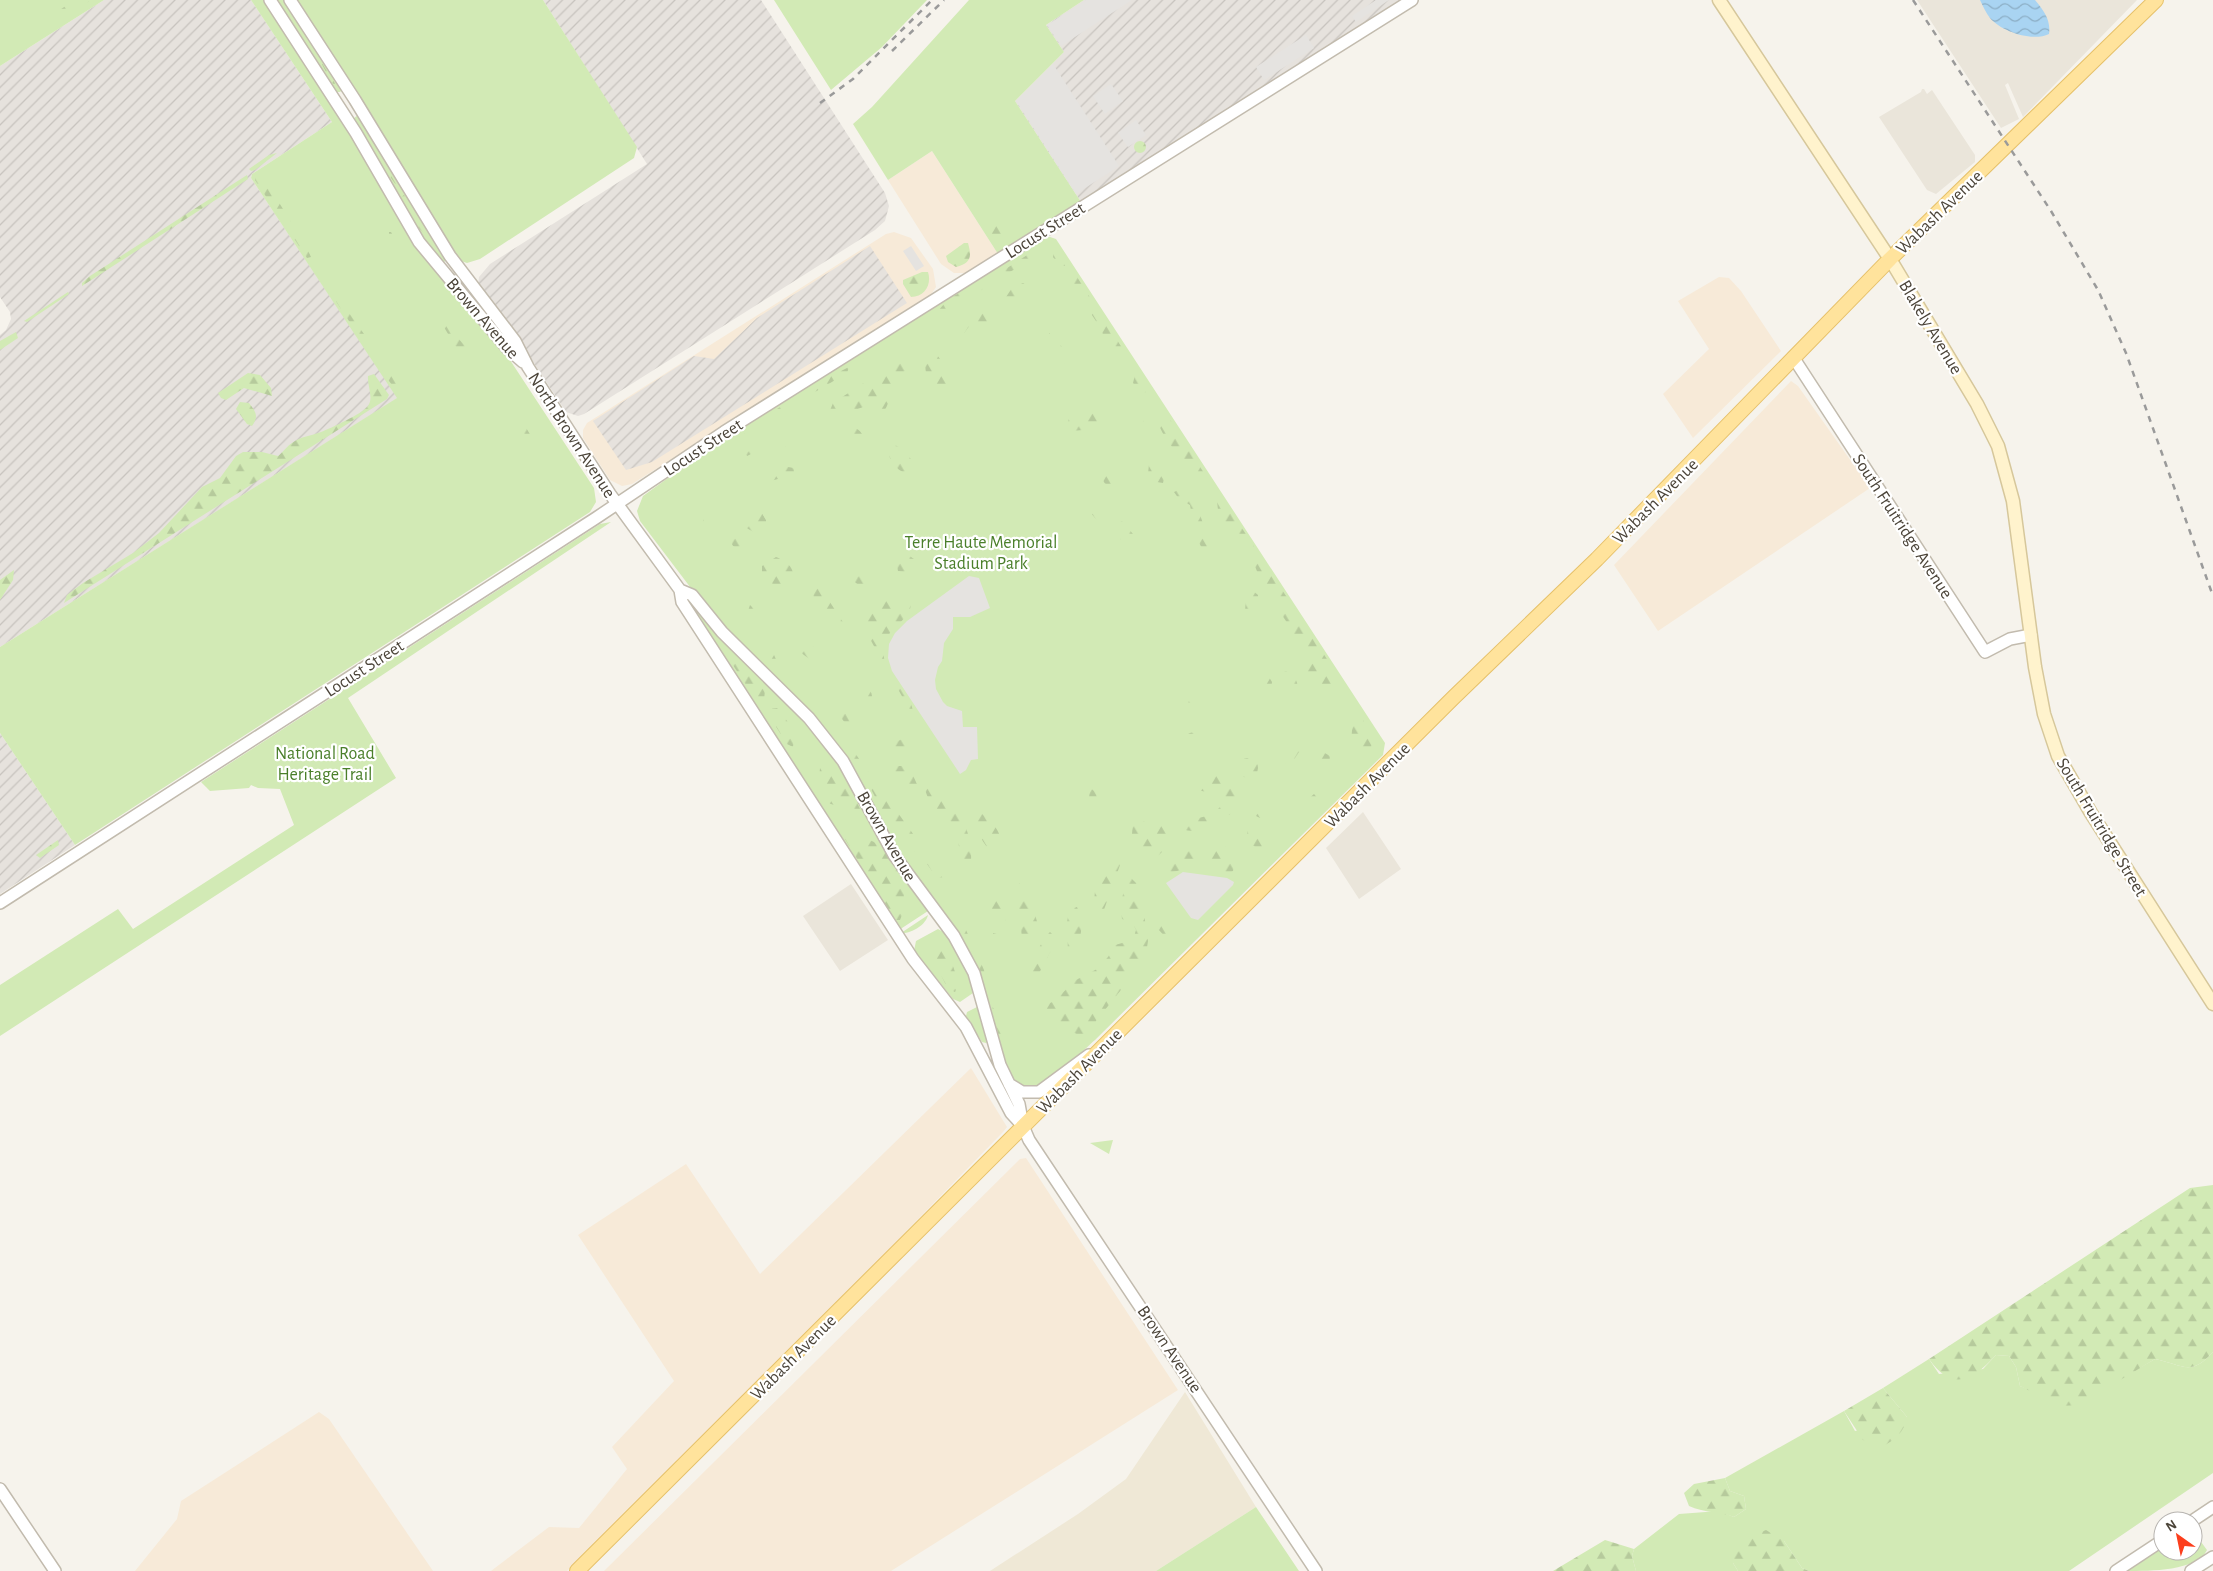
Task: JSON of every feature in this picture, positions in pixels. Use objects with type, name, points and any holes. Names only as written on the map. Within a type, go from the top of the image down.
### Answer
[{"type":"main road","name":"Blakely Avenue","points":[[1719,0],[1890,259],[1977,404],[1998,446],[2013,501],[2031,635]]},
{"type":"main road","name":"Wabash Avenue","points":[[577,1571],[1453,698],[1597,559],[1890,259],[2156,0]]},
{"type":"main road","name":"South Fruitridge Street","points":[[2031,635],[2044,714],[2058,756],[2091,813],[2213,1004]]},
{"type":"street","name":"Brown Avenue","points":[[270,0],[341,109],[408,226],[507,348],[528,367]]},
{"type":"street","name":"Brown Avenue","points":[[290,0],[355,100],[446,249],[515,341],[528,367]]},
{"type":"street","name":"Locust Street","points":[[0,903],[617,504],[724,432],[1412,0]]},
{"type":"street","points":[[341,109],[355,100]]},
{"type":"street","points":[[455,286],[466,277]]},
{"type":"street","name":"South Fruitridge Avenue","points":[[1793,358],[1985,652],[2010,639],[2031,635]]},
{"type":"street","name":"North Brown Avenue","points":[[528,367],[617,504]]},
{"type":"street","name":"Brown Avenue","points":[[617,504],[680,590],[682,602],[913,959],[966,1027],[1011,1112],[1023,1126],[1030,1140],[1316,1571]]},
{"type":"street","name":"Brown Avenue","points":[[680,590],[692,595],[722,632],[810,718],[843,762],[894,855],[954,936],[974,973],[995,1047],[1008,1083],[1019,1104],[1023,1126]]},
{"type":"street","points":[[1008,1083],[1022,1092],[1038,1092],[1105,1045]]},
{"type":"street","points":[[0,1489],[55,1571]]},
{"type":"street","points":[[2116,1571],[2153,1547]]},
{"type":"street","points":[[2191,1571],[2213,1556]]},
{"type":"shaded area","points":[[104,0],[251,0],[332,122],[252,174],[251,178],[398,398],[0,647],[0,335],[6,330],[11,319],[10,312],[0,297],[0,66]]},
{"type":"shaded area","points":[[543,0],[761,0],[885,193],[889,206],[885,221],[875,230],[578,416],[566,412],[524,348],[478,285],[479,277],[490,264],[647,164]]},
{"type":"shaded area","points":[[1084,0],[1400,0],[1081,202],[1015,101],[1064,52],[1046,25]]},
{"type":"shaded area","points":[[1086,0],[1132,0],[1061,46],[1047,25]]},
{"type":"shaded area","points":[[1376,0],[1389,0],[1356,22],[1352,16]]},
{"type":"shaded area","points":[[1917,0],[2137,0],[2023,117],[2008,83],[2005,85],[2019,119],[2001,128]]},
{"type":"shaded area","points":[[1306,35],[1314,48],[1264,80],[1256,67]]},
{"type":"shaded area","points":[[1053,64],[1119,166],[1076,194],[1016,101]]},
{"type":"shaded area","points":[[1111,84],[1123,101],[1105,114],[1093,96]]},
{"type":"shaded area","points":[[1922,89],[1927,94],[1932,90],[1975,155],[1975,162],[1936,194],[1927,190],[1879,117],[1921,92]]},
{"type":"shaded area","points":[[1136,120],[1146,135],[1128,147],[1118,133]]},
{"type":"shaded area","points":[[932,151],[998,254],[966,273],[954,273],[941,264],[888,180]]},
{"type":"shaded area","points":[[894,232],[911,238],[933,269],[936,287],[928,299],[632,484],[622,486],[610,480],[583,438],[583,430],[587,423],[886,234]]},
{"type":"shaded area","points":[[870,246],[907,303],[652,462],[626,470],[593,421],[694,356],[714,359],[757,318]]},
{"type":"shaded area","points":[[911,246],[924,266],[916,271],[903,251]]},
{"type":"shaded area","points":[[1719,277],[1729,278],[1741,291],[1781,351],[1693,438],[1663,394],[1709,349],[1678,301]]},
{"type":"shaded area","points":[[1791,381],[1798,386],[1870,488],[1658,631],[1614,565]]},
{"type":"shaded area","points":[[969,576],[979,578],[990,608],[970,617],[953,617],[953,629],[944,643],[942,661],[938,667],[935,680],[936,689],[943,702],[947,706],[962,711],[963,727],[977,727],[978,759],[971,760],[966,770],[960,774],[892,671],[888,658],[889,644],[895,633],[907,621]]},
{"type":"shaded area","points":[[0,733],[75,845],[0,894]]},
{"type":"shaded area","points":[[1363,812],[1401,869],[1359,899],[1326,848]]},
{"type":"shaded area","points":[[1183,872],[1227,878],[1234,882],[1198,920],[1191,918],[1166,883]]},
{"type":"shaded area","points":[[851,884],[888,940],[840,971],[803,916]]},
{"type":"shaded area","points":[[971,1068],[1007,1127],[1003,1132],[821,1319],[567,1571],[491,1571],[549,1527],[579,1528],[627,1469],[612,1447],[674,1381],[578,1235],[686,1164],[760,1274]]},
{"type":"shaded area","points":[[1026,1158],[1178,1390],[891,1571],[604,1571],[1020,1159]]},
{"type":"shaded area","points":[[1185,1392],[1256,1507],[1156,1571],[990,1571],[1078,1514],[1126,1479]]},
{"type":"shaded area","points":[[319,1412],[329,1419],[433,1571],[135,1571],[177,1519],[181,1501]]},
{"type":"green space","points":[[0,0],[104,0],[0,66]]},
{"type":"green space","points":[[75,0],[91,0],[69,14],[58,18],[55,16],[55,13]]},
{"type":"green space","points":[[251,0],[266,0],[331,99],[404,226],[504,351],[594,488],[596,502],[590,512],[75,845],[0,733],[0,647],[397,398],[251,178],[252,174],[332,122]]},
{"type":"green space","points":[[274,0],[285,0],[342,90],[340,92],[335,92]]},
{"type":"green space","points":[[294,0],[543,0],[637,147],[634,158],[480,259],[467,263],[461,261]]},
{"type":"green space","points":[[774,0],[927,0],[882,47],[831,90]]},
{"type":"green space","points":[[969,0],[1084,0],[1046,25],[1064,52],[1015,101],[1081,202],[998,254],[932,151],[888,180],[853,124],[872,107]]},
{"type":"green space","points":[[314,50],[319,55],[338,89],[334,86]]},
{"type":"green space","points":[[358,115],[447,259],[443,263],[424,244],[353,119]]},
{"type":"green space","points":[[1138,141],[1142,141],[1146,147],[1142,153],[1138,153],[1134,149],[1134,145]]},
{"type":"green space","points":[[277,153],[255,170],[251,171],[249,169],[269,155]]},
{"type":"green space","points":[[383,160],[388,164],[401,188],[398,188],[380,162]]},
{"type":"green space","points":[[260,172],[311,257],[307,258],[255,180],[256,173]]},
{"type":"green space","points":[[247,175],[248,179],[82,286],[82,283],[90,276]]},
{"type":"green space","points":[[404,195],[423,224],[425,234],[413,222],[404,207],[400,198]]},
{"type":"green space","points":[[996,224],[1003,229],[1005,237],[994,241],[985,230],[988,225]]},
{"type":"green space","points":[[389,232],[391,232],[404,256],[389,241]]},
{"type":"green space","name":"Terre Haute Memorial Stadium Park","points":[[1047,236],[1056,239],[1385,743],[1383,755],[1095,1040],[1047,1082],[1033,1088],[1025,1088],[1012,1079],[1007,1072],[983,989],[887,833],[861,781],[845,757],[706,608],[640,521],[637,511],[643,496],[729,434]]},
{"type":"green space","points":[[964,243],[968,243],[969,259],[965,264],[956,267],[948,262],[946,256]]},
{"type":"green space","points":[[1038,248],[1040,252],[1028,262],[1006,274],[1004,270]]},
{"type":"green space","points":[[1054,251],[1061,254],[1065,266],[1059,265],[1053,257]]},
{"type":"green space","points":[[922,272],[928,272],[928,285],[920,295],[911,297],[903,284],[903,280]]},
{"type":"green space","points":[[1071,274],[1077,277],[1124,351],[1126,361],[1112,357],[1100,327],[1067,278]]},
{"type":"green space","points":[[991,277],[977,294],[964,304],[944,316],[937,313],[954,296]]},
{"type":"green space","points":[[325,279],[364,334],[377,358],[372,356],[322,280]]},
{"type":"green space","points":[[1023,283],[1026,285],[1014,299],[1006,297],[1012,288]]},
{"type":"green space","points":[[68,292],[69,294],[27,322],[24,321]]},
{"type":"green space","points":[[983,310],[991,314],[994,323],[988,326],[973,321],[962,336],[956,332],[970,317]]},
{"type":"green space","points":[[435,312],[465,346],[468,354],[457,349]]},
{"type":"green space","points":[[16,332],[18,338],[0,350],[0,341]]},
{"type":"green space","points":[[1049,333],[1064,351],[1065,364],[1060,364],[1056,357]]},
{"type":"green space","points":[[881,344],[885,345],[885,349],[869,361],[863,358]]},
{"type":"green space","points":[[932,348],[948,370],[954,385],[949,394],[934,394],[928,388],[923,350]]},
{"type":"green space","points":[[899,360],[905,360],[908,364],[894,388],[886,408],[877,419],[873,411],[866,406],[835,417],[829,413],[833,403]]},
{"type":"green space","points":[[849,367],[847,373],[815,392],[812,389],[825,379]]},
{"type":"green space","points":[[382,368],[391,372],[401,390],[396,390],[382,372]]},
{"type":"green space","points":[[248,373],[260,375],[271,388],[272,396],[244,388],[226,400],[221,398],[218,393]]},
{"type":"green space","points":[[374,374],[389,395],[387,399],[64,603],[67,595],[83,583],[133,553],[159,533],[202,487],[220,478],[236,456],[243,452],[262,452],[278,456],[288,446],[302,437],[321,432],[353,417],[365,409],[370,403],[368,376]]},
{"type":"green space","points":[[1135,375],[1142,377],[1147,386],[1145,393],[1140,391],[1133,383]]},
{"type":"green space","points":[[801,395],[800,400],[771,419],[770,413]]},
{"type":"green space","points":[[240,402],[249,403],[255,412],[256,417],[252,426],[247,424],[236,409]]},
{"type":"green space","points":[[1099,408],[1107,411],[1107,418],[1083,430],[1071,431],[1068,422],[1070,414]]},
{"type":"green space","points":[[1124,409],[1138,414],[1145,426],[1126,417]]},
{"type":"green space","points":[[1159,409],[1164,410],[1209,481],[1209,486],[1201,486],[1192,471],[1164,436],[1155,412]]},
{"type":"green space","points":[[522,421],[540,451],[536,450],[520,428]]},
{"type":"green space","points":[[843,424],[858,430],[863,435],[866,443],[860,446],[843,430]]},
{"type":"green space","points":[[744,433],[751,454],[747,456],[739,441],[740,434]]},
{"type":"green space","points":[[776,437],[783,442],[787,449],[782,451],[771,443],[769,438]]},
{"type":"green space","points":[[895,445],[906,451],[913,463],[911,470],[907,474],[893,464],[890,457],[888,449]]},
{"type":"green space","points":[[1155,461],[1163,471],[1163,483],[1157,482],[1148,474],[1149,464]]},
{"type":"green space","points":[[788,467],[794,468],[794,472],[785,477],[767,482],[765,477]]},
{"type":"green space","points":[[1107,473],[1111,473],[1115,479],[1111,485],[1107,485],[1103,481],[1103,477]]},
{"type":"green space","points":[[1181,489],[1195,500],[1212,550],[1211,556],[1202,548],[1199,541],[1190,505],[1179,499],[1174,492]]},
{"type":"green space","points":[[1220,499],[1225,502],[1334,670],[1337,685],[1330,698],[1319,697],[1320,680],[1306,673],[1303,652],[1289,635],[1286,621],[1265,590],[1248,550],[1226,524],[1218,510],[1217,501]]},
{"type":"green space","points":[[1090,503],[1097,503],[1110,521],[1106,525],[1101,525],[1090,512]]},
{"type":"green space","points":[[759,508],[766,520],[766,532],[759,535],[743,526],[743,518],[753,509]]},
{"type":"green space","points":[[693,510],[699,510],[704,515],[702,524],[693,526],[688,521],[688,515]]},
{"type":"green space","points":[[1122,521],[1138,540],[1136,546],[1129,545],[1116,536],[1115,525]]},
{"type":"green space","name":"National Road Heritage Trail","points":[[611,522],[348,698],[396,778],[0,1036],[0,985],[118,909],[133,929],[294,825],[280,789],[258,788],[251,785],[249,788],[210,791],[201,782],[600,524]]},
{"type":"green space","points":[[737,536],[743,542],[737,548],[731,542]]},
{"type":"green space","points":[[905,553],[914,559],[915,569],[908,573],[898,571],[895,556]]},
{"type":"green space","points":[[776,557],[785,561],[790,566],[795,583],[785,587],[762,581],[762,566]]},
{"type":"green space","points":[[14,570],[13,580],[0,600],[0,580]]},
{"type":"green space","points":[[850,574],[863,575],[870,581],[867,587],[860,586],[848,577]]},
{"type":"green space","points":[[816,585],[822,590],[854,639],[850,640],[823,616],[814,600],[813,593]]},
{"type":"green space","points":[[1252,590],[1258,595],[1258,608],[1253,615],[1245,612],[1246,597]]},
{"type":"green space","points":[[685,595],[827,745],[928,911],[899,930],[684,597]]},
{"type":"green space","points":[[873,597],[911,605],[905,618],[889,634],[883,649],[886,665],[910,701],[913,716],[865,630],[864,600]]},
{"type":"green space","points":[[750,605],[757,615],[757,627],[752,625],[748,611]]},
{"type":"green space","points":[[796,636],[809,642],[817,651],[816,660],[812,661],[800,652],[793,642]]},
{"type":"green space","points":[[724,645],[765,689],[764,701],[756,700],[721,647]]},
{"type":"green space","points":[[771,648],[785,680],[762,659]]},
{"type":"green space","points":[[1286,671],[1295,677],[1298,686],[1283,682],[1279,674]]},
{"type":"green space","points":[[1267,674],[1272,682],[1271,690],[1264,692],[1260,678]]},
{"type":"green space","points":[[801,689],[810,695],[818,711],[798,694]]},
{"type":"green space","points":[[865,689],[870,691],[872,696],[870,701],[865,703],[860,701],[858,696],[860,691]]},
{"type":"green space","points":[[1189,691],[1193,691],[1197,697],[1193,703],[1189,703],[1185,699],[1185,695]]},
{"type":"green space","points":[[836,703],[843,708],[851,724],[849,728],[836,711]]},
{"type":"green space","points":[[777,708],[792,730],[793,747],[787,744],[768,714],[769,709]]},
{"type":"green space","points":[[1357,718],[1363,720],[1372,743],[1368,758],[1361,761],[1352,740],[1352,729]]},
{"type":"green space","points":[[1192,732],[1198,738],[1192,744],[1186,738]]},
{"type":"green space","points":[[912,735],[919,739],[919,744],[916,747],[906,753],[890,754],[888,745]]},
{"type":"green space","points":[[1309,737],[1293,761],[1288,765],[1284,763],[1298,745]]},
{"type":"green space","points":[[852,749],[944,877],[937,878],[927,864],[891,827],[863,774],[846,750]]},
{"type":"green space","points":[[1323,752],[1330,756],[1329,766],[1321,769],[1315,760]]},
{"type":"green space","points":[[1248,758],[1255,761],[1258,768],[1255,775],[1248,778],[1241,775],[1238,768],[1241,761]]},
{"type":"green space","points":[[827,764],[835,765],[842,771],[861,811],[852,809],[846,803],[834,805],[828,803],[819,780],[820,768]]},
{"type":"green space","points":[[896,766],[909,766],[919,789],[919,797],[912,799],[904,782],[893,772]]},
{"type":"green space","points":[[1217,771],[1224,773],[1234,780],[1239,790],[1237,809],[1229,815],[1218,816],[1216,811],[1226,801],[1222,795],[1197,790],[1194,783],[1205,775]]},
{"type":"green space","points":[[929,785],[942,801],[958,814],[966,827],[970,843],[971,859],[969,872],[963,865],[955,828],[930,803],[925,790]]},
{"type":"green space","points":[[1090,788],[1096,792],[1098,803],[1096,808],[1092,807],[1089,798]]},
{"type":"green space","points":[[1314,794],[1320,801],[1319,809],[1312,813],[1306,801]]},
{"type":"green space","points":[[1253,797],[1262,802],[1265,814],[1260,818],[1254,815],[1250,805]]},
{"type":"green space","points":[[978,811],[989,819],[1000,837],[998,848],[992,853],[984,844],[977,828]]},
{"type":"green space","points":[[1207,816],[1213,819],[1212,824],[1205,829],[1199,831],[1185,830],[1184,827],[1194,819]]},
{"type":"green space","points":[[832,818],[848,834],[874,842],[879,846],[901,874],[913,895],[904,891],[904,910],[900,920],[895,920]]},
{"type":"green space","points":[[1142,821],[1152,824],[1166,822],[1166,846],[1156,857],[1143,850],[1132,834],[1133,822]]},
{"type":"green space","points":[[1248,825],[1254,828],[1263,847],[1259,849],[1250,842],[1247,832]]},
{"type":"green space","points":[[58,840],[59,845],[40,858],[36,855]]},
{"type":"green space","points":[[1215,844],[1225,846],[1235,862],[1233,871],[1227,875],[1216,871],[1207,862],[1208,851]]},
{"type":"green space","points":[[1189,845],[1198,848],[1199,858],[1190,868],[1164,874],[1158,872],[1156,868],[1174,860],[1179,851]]},
{"type":"green space","points":[[1115,859],[1120,865],[1101,918],[1097,914],[1094,902],[1095,891],[1100,871]]},
{"type":"green space","points":[[1014,878],[1019,882],[1027,895],[1038,924],[1039,930],[1028,940],[1022,938],[1018,899],[1013,882]]},
{"type":"green space","points":[[1131,878],[1136,883],[1142,900],[1148,941],[1145,960],[1096,1021],[1092,1034],[1083,1037],[1064,1028],[1046,1011],[1047,1004],[1055,1001],[1074,981],[1097,969],[1108,957],[1115,945],[1133,940],[1136,930],[1132,922],[1122,919],[1121,914],[1124,892]]},
{"type":"green space","points":[[1001,894],[1006,910],[1006,920],[1001,923],[991,907],[994,897]]},
{"type":"green space","points":[[1077,907],[1081,920],[1081,932],[1073,957],[1068,953],[1067,923],[1069,909]]},
{"type":"green space","points":[[928,915],[927,919],[917,928],[901,933]]},
{"type":"green space","points":[[1163,920],[1174,938],[1171,943],[1158,929],[1156,921]]},
{"type":"green space","points":[[938,929],[947,934],[974,986],[973,993],[960,1002],[953,999],[914,951],[916,941]]},
{"type":"green space","points":[[966,930],[984,970],[989,997],[963,936]]},
{"type":"green space","points":[[1050,932],[1054,936],[1055,943],[1037,977],[1029,983],[1030,971],[1035,956]]},
{"type":"green space","points":[[993,933],[1000,935],[1002,943],[1000,950],[993,941]]},
{"type":"green space","points":[[942,948],[949,954],[959,984],[955,992],[948,989],[938,969],[936,954]]},
{"type":"green space","points":[[979,1006],[988,1041],[986,1043],[982,1042],[966,1016],[967,1012]]},
{"type":"green space","points":[[992,1006],[995,1011],[1005,1049],[1000,1042]]},
{"type":"green space","points":[[1113,1140],[1109,1154],[1090,1143]]},
{"type":"green space","points":[[2213,1185],[2213,1352],[2205,1360],[2192,1367],[2186,1367],[2155,1359],[2079,1405],[2060,1406],[2020,1386],[2016,1367],[2009,1356],[1996,1355],[1979,1371],[1962,1379],[1946,1376],[1929,1359],[2190,1188]]},
{"type":"green space","points":[[2213,1352],[2213,1473],[2157,1511],[2153,1511],[2153,1514],[2069,1571],[1809,1571],[1802,1568],[1784,1541],[1733,1563],[1738,1571],[1636,1571],[1632,1556],[1634,1549],[1679,1514],[1719,1511],[1734,1517],[1746,1509],[1744,1496],[1730,1491],[1725,1478],[1844,1411],[1855,1431],[1907,1417],[1883,1388],[1929,1359],[1939,1374],[1983,1369],[1996,1355],[2009,1356],[2016,1367],[2020,1386],[2033,1391],[2134,1371],[2155,1359],[2186,1367],[2192,1367],[2205,1360]]},
{"type":"green space","points":[[1883,1388],[1907,1417],[1904,1427],[1898,1435],[1882,1447],[1863,1440],[1844,1411]]},
{"type":"green space","points":[[1725,1478],[1730,1491],[1744,1496],[1746,1509],[1734,1517],[1689,1506],[1684,1493],[1694,1484]]},
{"type":"green space","points":[[1256,1507],[1299,1571],[1156,1571]]},
{"type":"green space","points":[[1766,1530],[1784,1541],[1802,1568],[1809,1571],[1738,1571],[1733,1563],[1737,1542]]},
{"type":"green space","points":[[1605,1540],[1634,1549],[1632,1556],[1636,1571],[1553,1571]]},
{"type":"green space","points":[[2203,1545],[2207,1550],[2203,1556]]},
{"type":"green space","points":[[2153,1554],[2153,1561],[2196,1561],[2172,1568],[2127,1571]]},
{"type":"water","points":[[1980,0],[2035,0],[2048,20],[2049,34],[2035,37],[2026,36],[2002,28],[1990,18]]},
{"type":"railway","points":[[820,103],[853,79],[932,0]]},
{"type":"railway","points":[[892,51],[944,0]]},
{"type":"railway","points":[[1913,0],[2051,211],[2098,290],[2126,353],[2213,596]]}]
